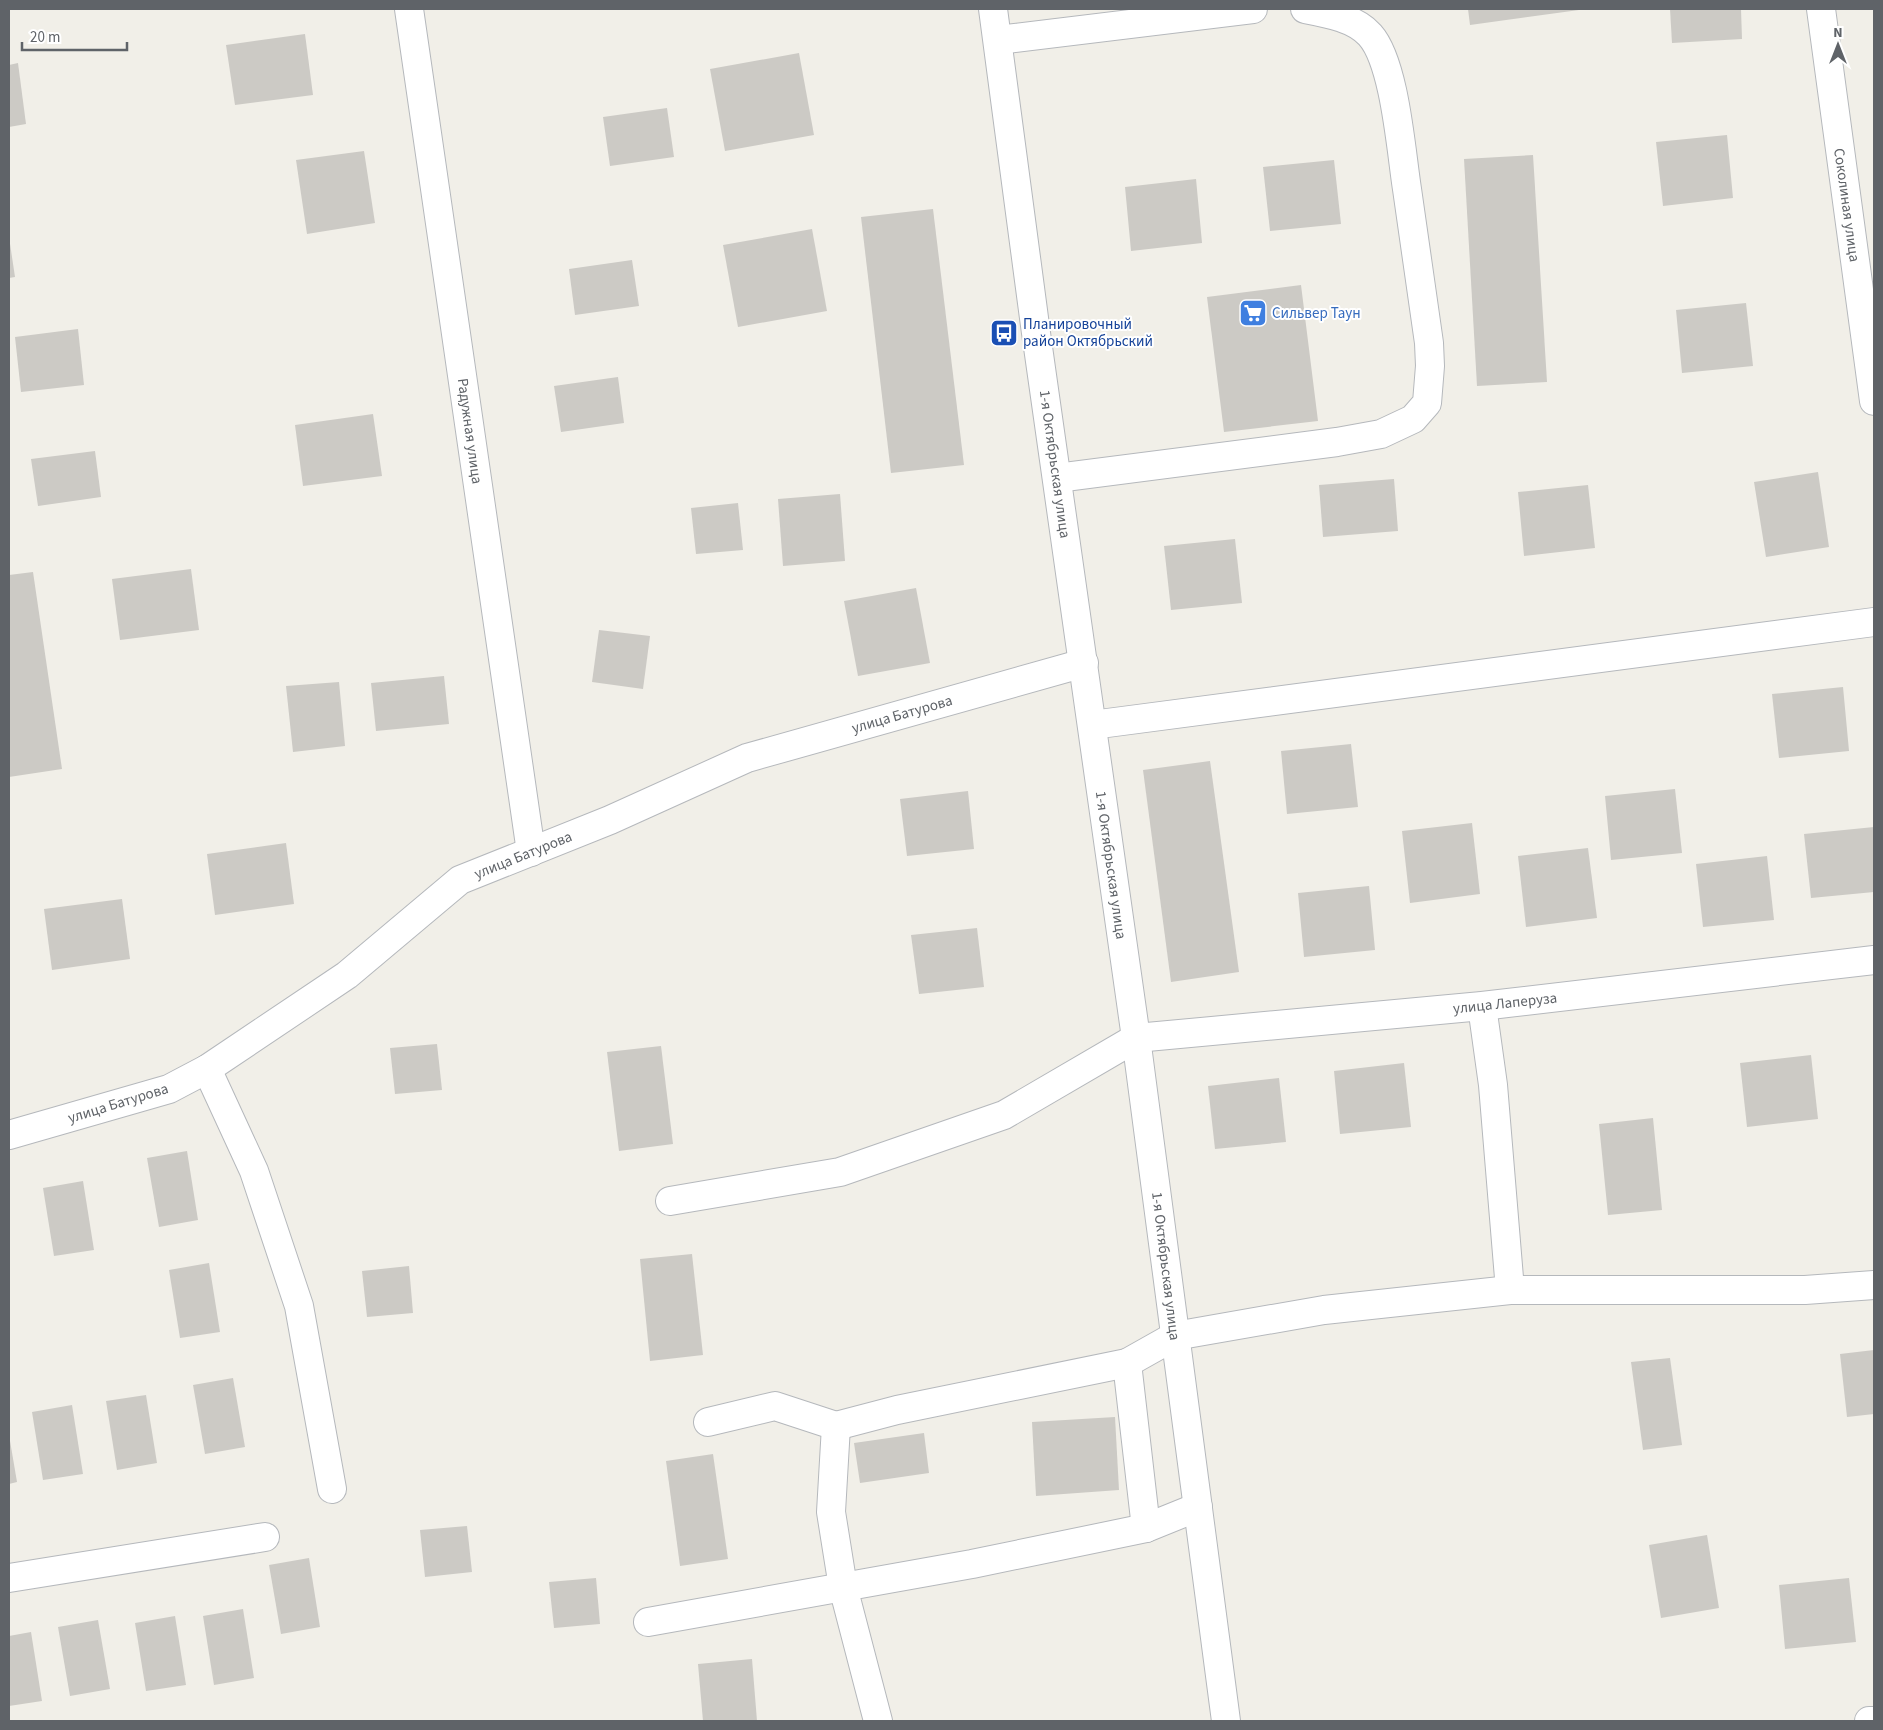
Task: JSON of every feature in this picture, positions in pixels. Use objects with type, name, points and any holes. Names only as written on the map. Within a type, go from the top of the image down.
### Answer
[{"type":"street","name":"Радужная улица","points":[[409,9],[530,852]]},
{"type":"street","name":"1-я Октябрьская улица","points":[[993,9],[1136,1038],[1226,1721]]},
{"type":"street","points":[[998,40],[1253,9]]},
{"type":"street","points":[[1057,478],[1337,442],[1381,434],[1413,419],[1427,403],[1430,366],[1429,343],[1396,110],[1386,64],[1374,39],[1362,28],[1342,18],[1305,9]]},
{"type":"street","name":"Соколиная улица","points":[[1820,9],[1874,401]]},
{"type":"street","points":[[1092,725],[1874,622]]},
{"type":"street","name":"улица Батурова","points":[[9,1135],[169,1089],[207,1069],[346,975],[460,880],[610,820],[747,758],[1084,663]]},
{"type":"street","name":"улица Лаперуза","points":[[1136,1038],[1482,1006],[1874,960]]},
{"type":"street","points":[[1482,1006],[1494,1085],[1510,1290]]},
{"type":"street","points":[[670,1201],[840,1172],[1004,1115],[1136,1038]]},
{"type":"street","points":[[207,1069],[254,1170],[299,1306],[332,1489]]},
{"type":"street","points":[[708,1422],[776,1406],[836,1426],[897,1410],[1127,1363],[1175,1336],[1324,1310],[1510,1290],[1805,1290],[1874,1286]]},
{"type":"street","points":[[1127,1363],[1146,1528]]},
{"type":"street","points":[[836,1426],[831,1512],[843,1587],[878,1721]]},
{"type":"street","points":[[648,1622],[972,1564],[1146,1528],[1198,1507]]},
{"type":"street","points":[[9,1578],[265,1537]]},
{"type":"street","points":[[1869,1721],[1874,1721]]},
{"type":"building","points":[[1468,9],[1579,9],[1579,10],[1470,25]]},
{"type":"building","points":[[1670,9],[1741,9],[1742,39],[1672,43]]},
{"type":"building","points":[[305,34],[313,95],[235,105],[226,45]]},
{"type":"building","points":[[799,53],[814,135],[725,151],[710,69]]},
{"type":"building","points":[[18,63],[26,124],[9,127],[9,65]]},
{"type":"building","points":[[667,108],[674,157],[610,166],[603,117]]},
{"type":"building","points":[[1727,135],[1733,198],[1663,206],[1656,142]]},
{"type":"building","points":[[364,151],[375,223],[307,234],[296,160]]},
{"type":"building","points":[[1533,155],[1547,382],[1477,386],[1464,159]]},
{"type":"building","points":[[1334,160],[1341,224],[1270,231],[1263,167]]},
{"type":"building","points":[[1196,179],[1202,243],[1131,251],[1125,187]]},
{"type":"building","points":[[933,209],[964,465],[891,473],[861,217]]},
{"type":"building","points":[[812,229],[827,311],[738,327],[723,245]]},
{"type":"building","points":[[9,237],[15,277],[9,278]]},
{"type":"building","points":[[632,260],[639,306],[575,315],[569,269]]},
{"type":"building","points":[[1301,285],[1318,421],[1224,432],[1207,297]]},
{"type":"building","points":[[1746,303],[1753,366],[1682,373],[1676,310]]},
{"type":"building","points":[[78,329],[84,385],[21,392],[15,337]]},
{"type":"building","points":[[618,377],[624,423],[561,432],[554,386]]},
{"type":"building","points":[[373,414],[382,476],[303,486],[295,425]]},
{"type":"building","points":[[95,451],[101,497],[38,506],[31,459]]},
{"type":"building","points":[[1818,472],[1829,547],[1766,557],[1754,482]]},
{"type":"building","points":[[1394,479],[1398,531],[1323,537],[1319,485]]},
{"type":"building","points":[[1588,485],[1595,548],[1524,556],[1518,492]]},
{"type":"building","points":[[840,494],[845,561],[783,566],[778,499]]},
{"type":"building","points":[[738,503],[743,550],[696,554],[691,508]]},
{"type":"building","points":[[1235,539],[1242,603],[1171,610],[1164,546]]},
{"type":"building","points":[[191,569],[199,630],[120,640],[112,579]]},
{"type":"building","points":[[33,572],[62,769],[9,777],[9,575]]},
{"type":"building","points":[[916,588],[930,663],[858,676],[844,601]]},
{"type":"building","points":[[599,630],[650,636],[643,689],[592,682]]},
{"type":"building","points":[[444,676],[449,724],[376,731],[371,683]]},
{"type":"building","points":[[339,682],[345,746],[293,752],[286,686]]},
{"type":"building","points":[[1843,687],[1849,751],[1779,758],[1772,694]]},
{"type":"building","points":[[1351,744],[1358,807],[1287,814],[1281,751]]},
{"type":"building","points":[[1210,761],[1239,972],[1171,982],[1143,770]]},
{"type":"building","points":[[1675,789],[1682,853],[1611,860],[1605,796]]},
{"type":"building","points":[[968,791],[974,849],[907,856],[900,799]]},
{"type":"building","points":[[1472,823],[1480,894],[1410,903],[1402,831]]},
{"type":"building","points":[[1874,827],[1874,892],[1811,898],[1804,834]]},
{"type":"building","points":[[286,843],[294,904],[215,915],[207,854]]},
{"type":"building","points":[[1588,848],[1597,918],[1526,927],[1518,856]]},
{"type":"building","points":[[1767,856],[1774,920],[1703,927],[1696,864]]},
{"type":"building","points":[[1369,886],[1375,950],[1304,957],[1298,893]]},
{"type":"building","points":[[122,899],[130,959],[52,970],[44,909]]},
{"type":"building","points":[[977,928],[984,987],[919,994],[911,935]]},
{"type":"building","points":[[437,1044],[442,1090],[395,1094],[390,1048]]},
{"type":"building","points":[[661,1046],[673,1144],[619,1151],[607,1052]]},
{"type":"building","points":[[1811,1055],[1818,1119],[1747,1127],[1740,1063]]},
{"type":"building","points":[[1404,1063],[1411,1127],[1340,1134],[1334,1071]]},
{"type":"building","points":[[1279,1078],[1286,1142],[1215,1149],[1208,1086]]},
{"type":"building","points":[[1653,1118],[1662,1210],[1608,1215],[1599,1124]]},
{"type":"building","points":[[187,1151],[198,1220],[159,1227],[147,1158]]},
{"type":"building","points":[[83,1181],[94,1250],[54,1256],[43,1188]]},
{"type":"building","points":[[692,1254],[703,1355],[650,1361],[640,1259]]},
{"type":"building","points":[[209,1263],[220,1332],[180,1338],[169,1270]]},
{"type":"building","points":[[409,1266],[413,1313],[367,1317],[362,1271]]},
{"type":"building","points":[[1874,1350],[1874,1414],[1847,1417],[1840,1354]]},
{"type":"building","points":[[1670,1358],[1682,1445],[1643,1450],[1631,1362]]},
{"type":"building","points":[[233,1378],[245,1447],[205,1454],[193,1385]]},
{"type":"building","points":[[146,1395],[157,1463],[117,1470],[106,1401]]},
{"type":"building","points":[[72,1405],[83,1474],[43,1480],[32,1412]]},
{"type":"building","points":[[1115,1417],[1119,1490],[1036,1496],[1032,1422]]},
{"type":"building","points":[[924,1433],[929,1473],[860,1483],[854,1443]]},
{"type":"building","points":[[9,1435],[17,1482],[9,1484]]},
{"type":"building","points":[[713,1454],[728,1559],[680,1566],[666,1461]]},
{"type":"building","points":[[467,1526],[472,1572],[425,1577],[420,1530]]},
{"type":"building","points":[[1707,1535],[1719,1608],[1661,1618],[1649,1545]]},
{"type":"building","points":[[309,1558],[320,1627],[281,1634],[269,1565]]},
{"type":"building","points":[[596,1578],[600,1624],[554,1628],[549,1582]]},
{"type":"building","points":[[1849,1578],[1856,1642],[1785,1649],[1779,1585]]},
{"type":"building","points":[[243,1609],[254,1678],[214,1685],[203,1616]]},
{"type":"building","points":[[175,1616],[186,1685],[146,1691],[135,1623]]},
{"type":"building","points":[[98,1620],[110,1689],[70,1696],[58,1627]]},
{"type":"building","points":[[31,1632],[42,1701],[9,1706],[9,1636]]},
{"type":"building","points":[[752,1659],[757,1721],[703,1721],[698,1664]]},
{"type":"place","name":"Сильвер Таун","points":[[1253,313]]},
{"type":"place","name":"Планировочный район Октябрьский","points":[[1004,333]]}]
